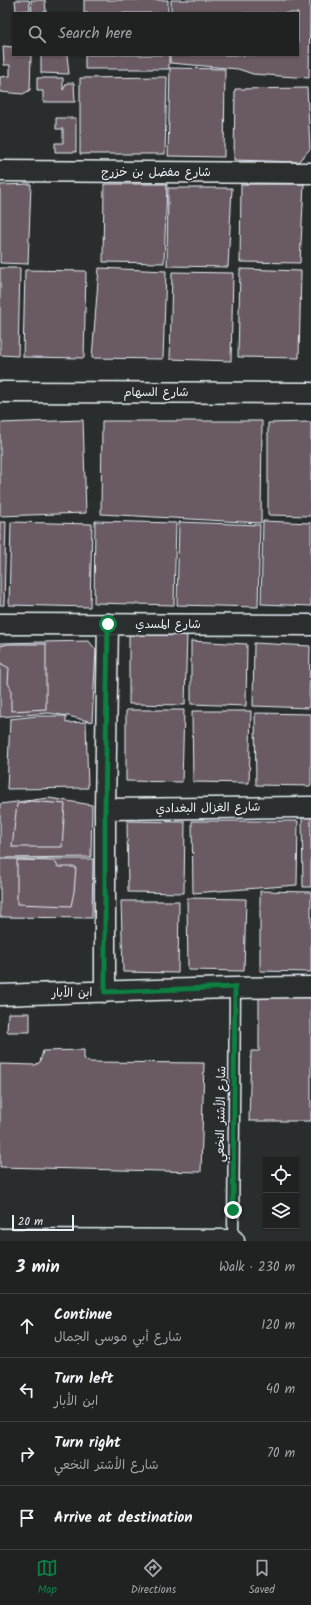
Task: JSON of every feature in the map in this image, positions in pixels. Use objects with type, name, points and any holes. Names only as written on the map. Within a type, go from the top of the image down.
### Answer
[{"type":"main road","points":[[0,1240],[233,1241]]},
{"type":"street","name":"شارع مفضل بن خزرج","points":[[0,171],[311,173]]},
{"type":"street","name":"شارع السهام","points":[[0,392],[311,393]]},
{"type":"street","name":"شارع المسدي","points":[[0,624],[311,625]]},
{"type":"street","points":[[105,992],[105,809],[108,624]]},
{"type":"street","name":"شارع الغزال البغدادي","points":[[105,809],[311,807]]},
{"type":"street","name":"ابن الأبار","points":[[0,994],[235,987],[311,987]]},
{"type":"lane","name":"شارع الأشتر النخعي","points":[[233,1241],[235,987]]},
{"type":"building","points":[[15,0],[29,0],[30,10],[16,11]]},
{"type":"building","points":[[31,0],[45,0],[46,12],[32,12]]},
{"type":"building","points":[[84,0],[168,0],[168,12],[84,12]]},
{"type":"building","points":[[171,0],[310,0],[309,78],[253,74],[238,69],[170,63],[170,56],[299,56],[299,12],[171,12]]},
{"type":"building","points":[[3,46],[12,47],[12,56],[31,56],[30,90],[23,94],[0,92],[0,77],[10,76],[10,65],[4,65]]},
{"type":"building","points":[[41,56],[67,56],[69,74],[41,73]]},
{"type":"building","points":[[85,56],[169,56],[169,69],[85,69]]},
{"type":"building","points":[[170,68],[225,69],[224,157],[168,156]]},
{"type":"building","points":[[167,77],[165,154],[80,154],[80,78]]},
{"type":"building","points":[[37,78],[63,78],[63,90],[67,83],[74,83],[75,102],[43,102],[43,91],[37,91]]},
{"type":"building","points":[[307,88],[310,149],[298,162],[234,160],[235,89]]},
{"type":"building","points":[[56,118],[76,118],[76,152],[55,152],[55,143],[63,143],[63,129],[56,129]]},
{"type":"building","points":[[31,184],[28,264],[0,263],[0,185]]},
{"type":"building","points":[[104,184],[167,184],[164,263],[103,262]]},
{"type":"building","points":[[241,184],[304,184],[300,263],[240,262]]},
{"type":"building","points":[[168,188],[232,188],[228,267],[167,266]]},
{"type":"building","points":[[0,268],[20,268],[18,356],[0,355]]},
{"type":"building","points":[[99,268],[166,271],[163,359],[92,358]]},
{"type":"building","points":[[240,269],[301,271],[299,358],[238,357]]},
{"type":"building","points":[[25,270],[86,271],[84,358],[23,357]]},
{"type":"building","points":[[172,272],[233,273],[231,361],[170,359]]},
{"type":"building","points":[[83,420],[86,513],[0,516],[0,423]]},
{"type":"building","points":[[102,421],[262,421],[261,523],[101,514]]},
{"type":"building","points":[[311,422],[311,516],[268,515],[268,423]]},
{"type":"building","points":[[95,521],[176,523],[174,605],[94,603]]},
{"type":"building","points":[[263,521],[311,523],[311,606],[261,604]]},
{"type":"building","points":[[0,522],[6,522],[4,605],[0,605]]},
{"type":"building","points":[[11,522],[92,524],[90,607],[9,605]]},
{"type":"building","points":[[179,522],[260,525],[258,607],[177,605]]},
{"type":"building","points":[[129,633],[187,633],[185,705],[129,704]]},
{"type":"building","points":[[89,641],[96,650],[92,722],[49,713],[0,717],[0,643]]},
{"type":"building","points":[[191,641],[247,644],[246,706],[191,704]]},
{"type":"building","points":[[254,643],[310,646],[309,708],[253,706]]},
{"type":"building","points":[[8,644],[46,644],[46,709],[11,711],[11,689],[8,683],[9,668],[0,663],[0,646]]},
{"type":"building","points":[[126,710],[184,710],[182,782],[126,781]]},
{"type":"building","points":[[192,711],[251,711],[249,783],[193,782]]},
{"type":"building","points":[[255,713],[311,714],[311,786],[256,785]]},
{"type":"building","points":[[37,716],[66,716],[66,723],[86,722],[88,788],[7,789],[10,719]]},
{"type":"building","points":[[49,798],[92,805],[91,857],[0,858],[0,804]]},
{"type":"building","points":[[31,801],[65,804],[62,847],[12,847],[17,804]]},
{"type":"building","points":[[302,816],[311,816],[311,887],[303,887]]},
{"type":"building","points":[[127,821],[185,822],[184,893],[128,892]]},
{"type":"building","points":[[192,821],[298,821],[297,885],[193,893]]},
{"type":"building","points":[[0,859],[93,859],[92,918],[0,917]]},
{"type":"building","points":[[17,860],[55,861],[58,867],[76,867],[71,906],[17,904]]},
{"type":"building","points":[[260,891],[311,892],[311,972],[260,971]]},
{"type":"building","points":[[187,898],[246,899],[244,971],[188,970]]},
{"type":"building","points":[[121,901],[179,901],[178,973],[123,972]]},
{"type":"building","points":[[311,995],[311,1121],[249,1121],[251,1051],[259,1051],[259,996]]},
{"type":"building","points":[[8,1013],[30,1013],[30,1032],[7,1032]]},
{"type":"building","points":[[84,1050],[85,1060],[89,1062],[204,1063],[201,1172],[0,1167],[0,1064],[35,1065],[40,1062],[43,1051]]},
{"type":"route","points":[[108,624],[105,809],[105,992],[235,987],[233,1210]]}]
